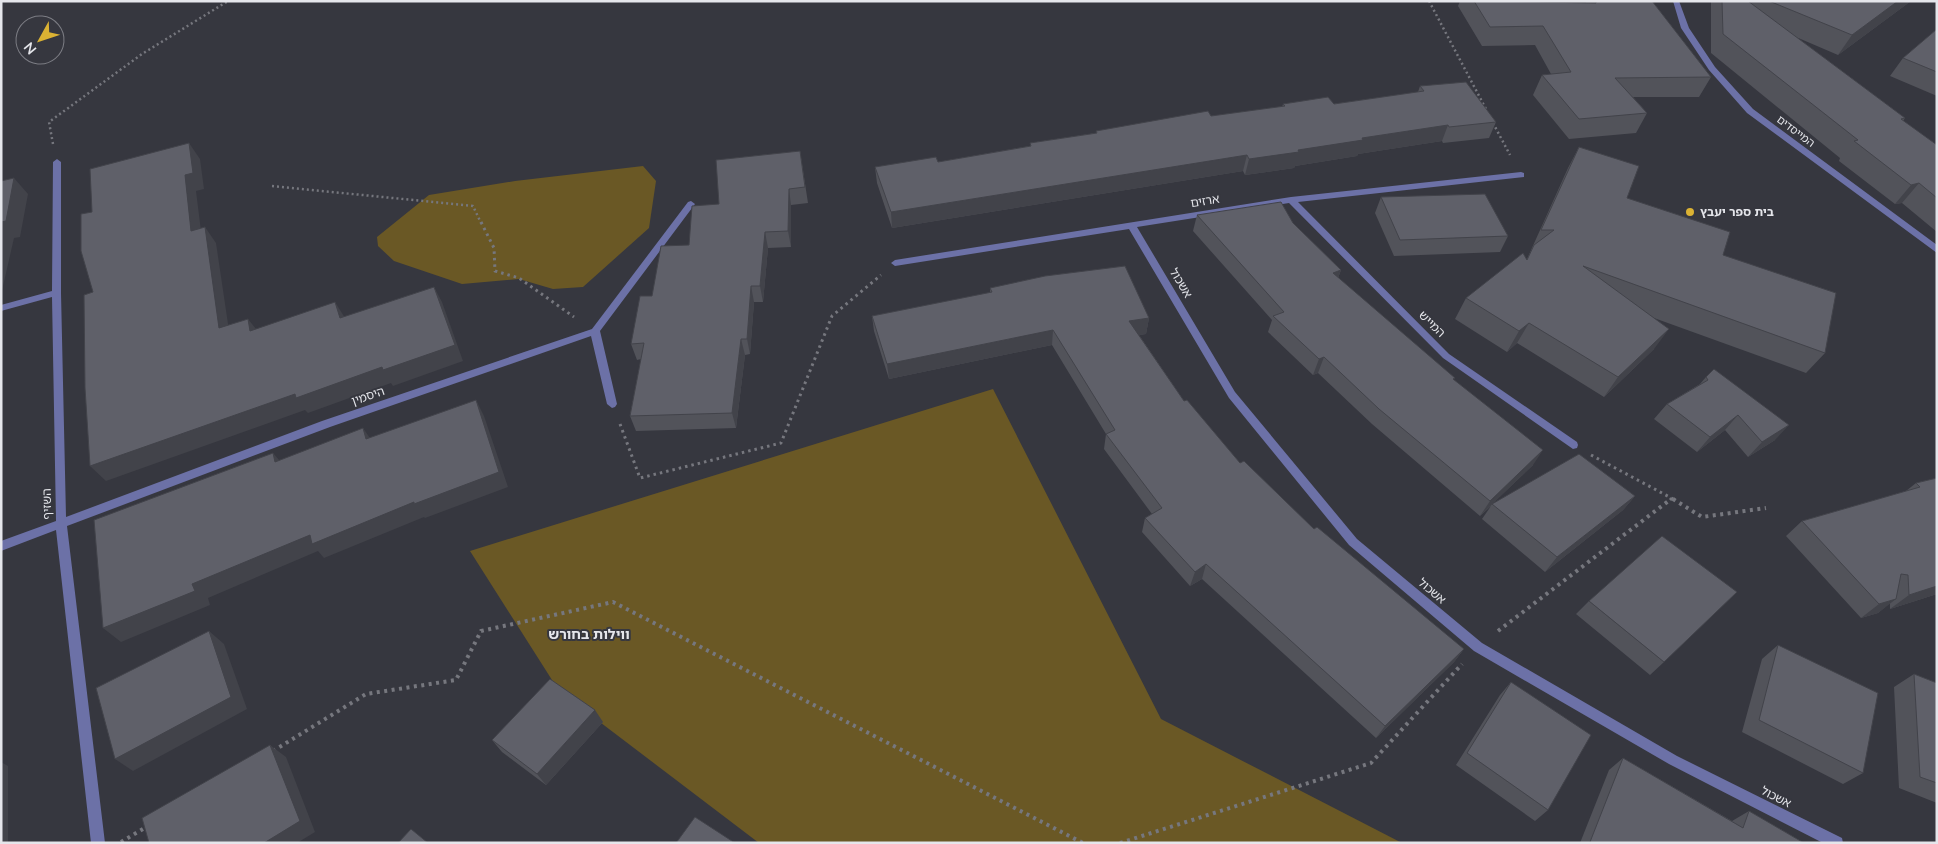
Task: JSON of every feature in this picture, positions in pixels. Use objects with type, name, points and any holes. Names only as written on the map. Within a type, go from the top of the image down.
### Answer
[{"type":"street","name":"המייסדים","points":[[1676,1],[1685,28],[1712,68],[1750,111],[1937,250]]},
{"type":"street","name":"השזיף","points":[[57,162],[56,293],[61,525],[98,843]]},
{"type":"street","name":"ארזים","points":[[895,264],[1291,200],[1521,175]]},
{"type":"street","name":"המייש","points":[[1291,200],[1446,356],[1573,445]]},
{"type":"street","points":[[612,404],[595,331],[691,204]]},
{"type":"street","name":"אשכול","points":[[1131,225],[1232,394],[1353,542],[1478,647],[1673,760],[1837,843]]},
{"type":"street","points":[[1,308],[56,293]]},
{"type":"street","name":"היסמין","points":[[1,546],[326,424],[595,331]]},
{"type":"path","points":[[57,162],[49,122],[142,54],[228,1]]},
{"type":"path","points":[[1429,1],[1521,175]]},
{"type":"path","points":[[272,186],[473,206],[494,248],[495,270],[519,278],[595,331]]},
{"type":"path","points":[[612,404],[640,478],[781,443],[832,316],[895,264]]},
{"type":"path","points":[[1573,445],[1672,498],[1702,517],[1766,508]]},
{"type":"path","points":[[1120,843],[1371,763],[1478,647],[1672,498]]},
{"type":"path","points":[[265,756],[366,694],[456,680],[481,632],[613,602],[1083,843]]},
{"type":"path","points":[[121,843],[155,822]]},
{"type":"shaded area","points":[[643,166],[656,181],[649,228],[583,287],[553,289],[519,279],[462,284],[394,261],[378,246],[377,237],[429,195],[515,181]]},
{"type":"shaded area","points":[[993,389],[1161,719],[1402,843],[759,843],[559,691],[470,551]]},
{"type":"building","points":[[1474,1],[1596,3],[1596,1],[1652,1],[1711,77],[1615,78],[1647,113],[1579,119],[1542,75],[1571,72],[1543,26],[1490,27]]},
{"type":"building","points":[[1722,1],[1748,1],[1905,118],[1901,119],[1937,145],[1937,198],[1919,183],[1911,185],[1854,141],[1858,140],[1723,34]]},
{"type":"building","points":[[1769,1],[1898,1],[1852,35]]},
{"type":"building","points":[[1937,29],[1937,72],[1903,58]]},
{"type":"building","points":[[1466,82],[1496,122],[1449,127],[1448,125],[1362,138],[1363,140],[1298,150],[1299,152],[1249,159],[1247,155],[891,212],[875,167],[936,157],[938,162],[1031,146],[1030,143],[1097,133],[1096,131],[1208,111],[1211,116],[1285,106],[1283,104],[1328,97],[1334,104],[1424,91],[1420,86]]},
{"type":"building","points":[[189,143],[193,173],[185,175],[191,231],[205,227],[219,328],[248,319],[250,331],[335,302],[340,318],[434,287],[455,345],[383,370],[382,367],[296,398],[295,394],[90,466],[85,388],[84,295],[93,292],[81,251],[81,214],[92,212],[90,169]]},
{"type":"building","points":[[1579,147],[1639,166],[1627,198],[1730,232],[1723,255],[1836,293],[1825,353],[1583,266],[1669,329],[1618,377],[1529,323],[1519,331],[1466,298],[1523,253],[1527,260],[1534,245],[1554,230],[1541,230]]},
{"type":"building","points":[[800,151],[805,187],[789,189],[788,231],[765,232],[760,286],[751,286],[747,339],[741,339],[732,413],[630,416],[644,343],[631,344],[640,296],[652,296],[661,246],[689,245],[692,206],[719,204],[716,160]]},
{"type":"building","points":[[14,178],[6,221],[1,222],[1,181]]},
{"type":"building","points":[[1485,194],[1508,236],[1400,240],[1381,197]]},
{"type":"building","points":[[1281,202],[1293,223],[1341,270],[1333,273],[1455,378],[1453,379],[1543,450],[1490,501],[1379,409],[1324,357],[1319,359],[1273,316],[1284,312],[1197,215]]},
{"type":"building","points":[[1125,266],[1149,318],[1129,321],[1184,401],[1187,400],[1240,463],[1244,461],[1314,529],[1317,527],[1464,649],[1385,726],[1206,564],[1195,572],[1145,518],[1162,508],[1106,434],[1115,430],[1053,330],[887,364],[872,316],[992,292],[990,288],[1045,276]]},
{"type":"building","points":[[1714,369],[1789,425],[1762,442],[1738,415],[1710,437],[1667,404],[1708,380],[1706,377]]},
{"type":"building","points":[[476,400],[499,472],[414,504],[414,502],[312,544],[310,535],[192,584],[195,591],[103,628],[94,520],[273,453],[275,462],[363,428],[366,439]]},
{"type":"building","points":[[1579,454],[1635,496],[1557,557],[1492,504]]},
{"type":"building","points":[[1937,478],[1937,586],[1909,595],[1908,575],[1901,574],[1896,599],[1879,604],[1802,521],[1920,487],[1916,483]]},
{"type":"building","points":[[1662,536],[1737,592],[1664,662],[1589,601]]},
{"type":"building","points":[[209,631],[231,697],[115,759],[96,688]]},
{"type":"building","points":[[1778,645],[1878,693],[1863,773],[1759,720]]},
{"type":"building","points":[[1914,674],[1937,683],[1937,783],[1920,777]]},
{"type":"building","points":[[550,679],[595,710],[537,774],[492,740]]},
{"type":"building","points":[[1511,682],[1591,735],[1548,810],[1467,753]]},
{"type":"building","points":[[270,745],[300,821],[264,843],[149,843],[142,818]]},
{"type":"building","points":[[1623,758],[1743,828],[1749,811],[1804,843],[1592,843],[1590,842]]},
{"type":"building","points":[[695,817],[735,843],[676,843]]},
{"type":"building","points":[[411,829],[428,843],[398,843]]},
{"type":"place","name":"בית ספר יעבץ","points":[[1690,212]]},
{"type":"district","name":"ווילות בחורש","points":[[589,634]]}]
